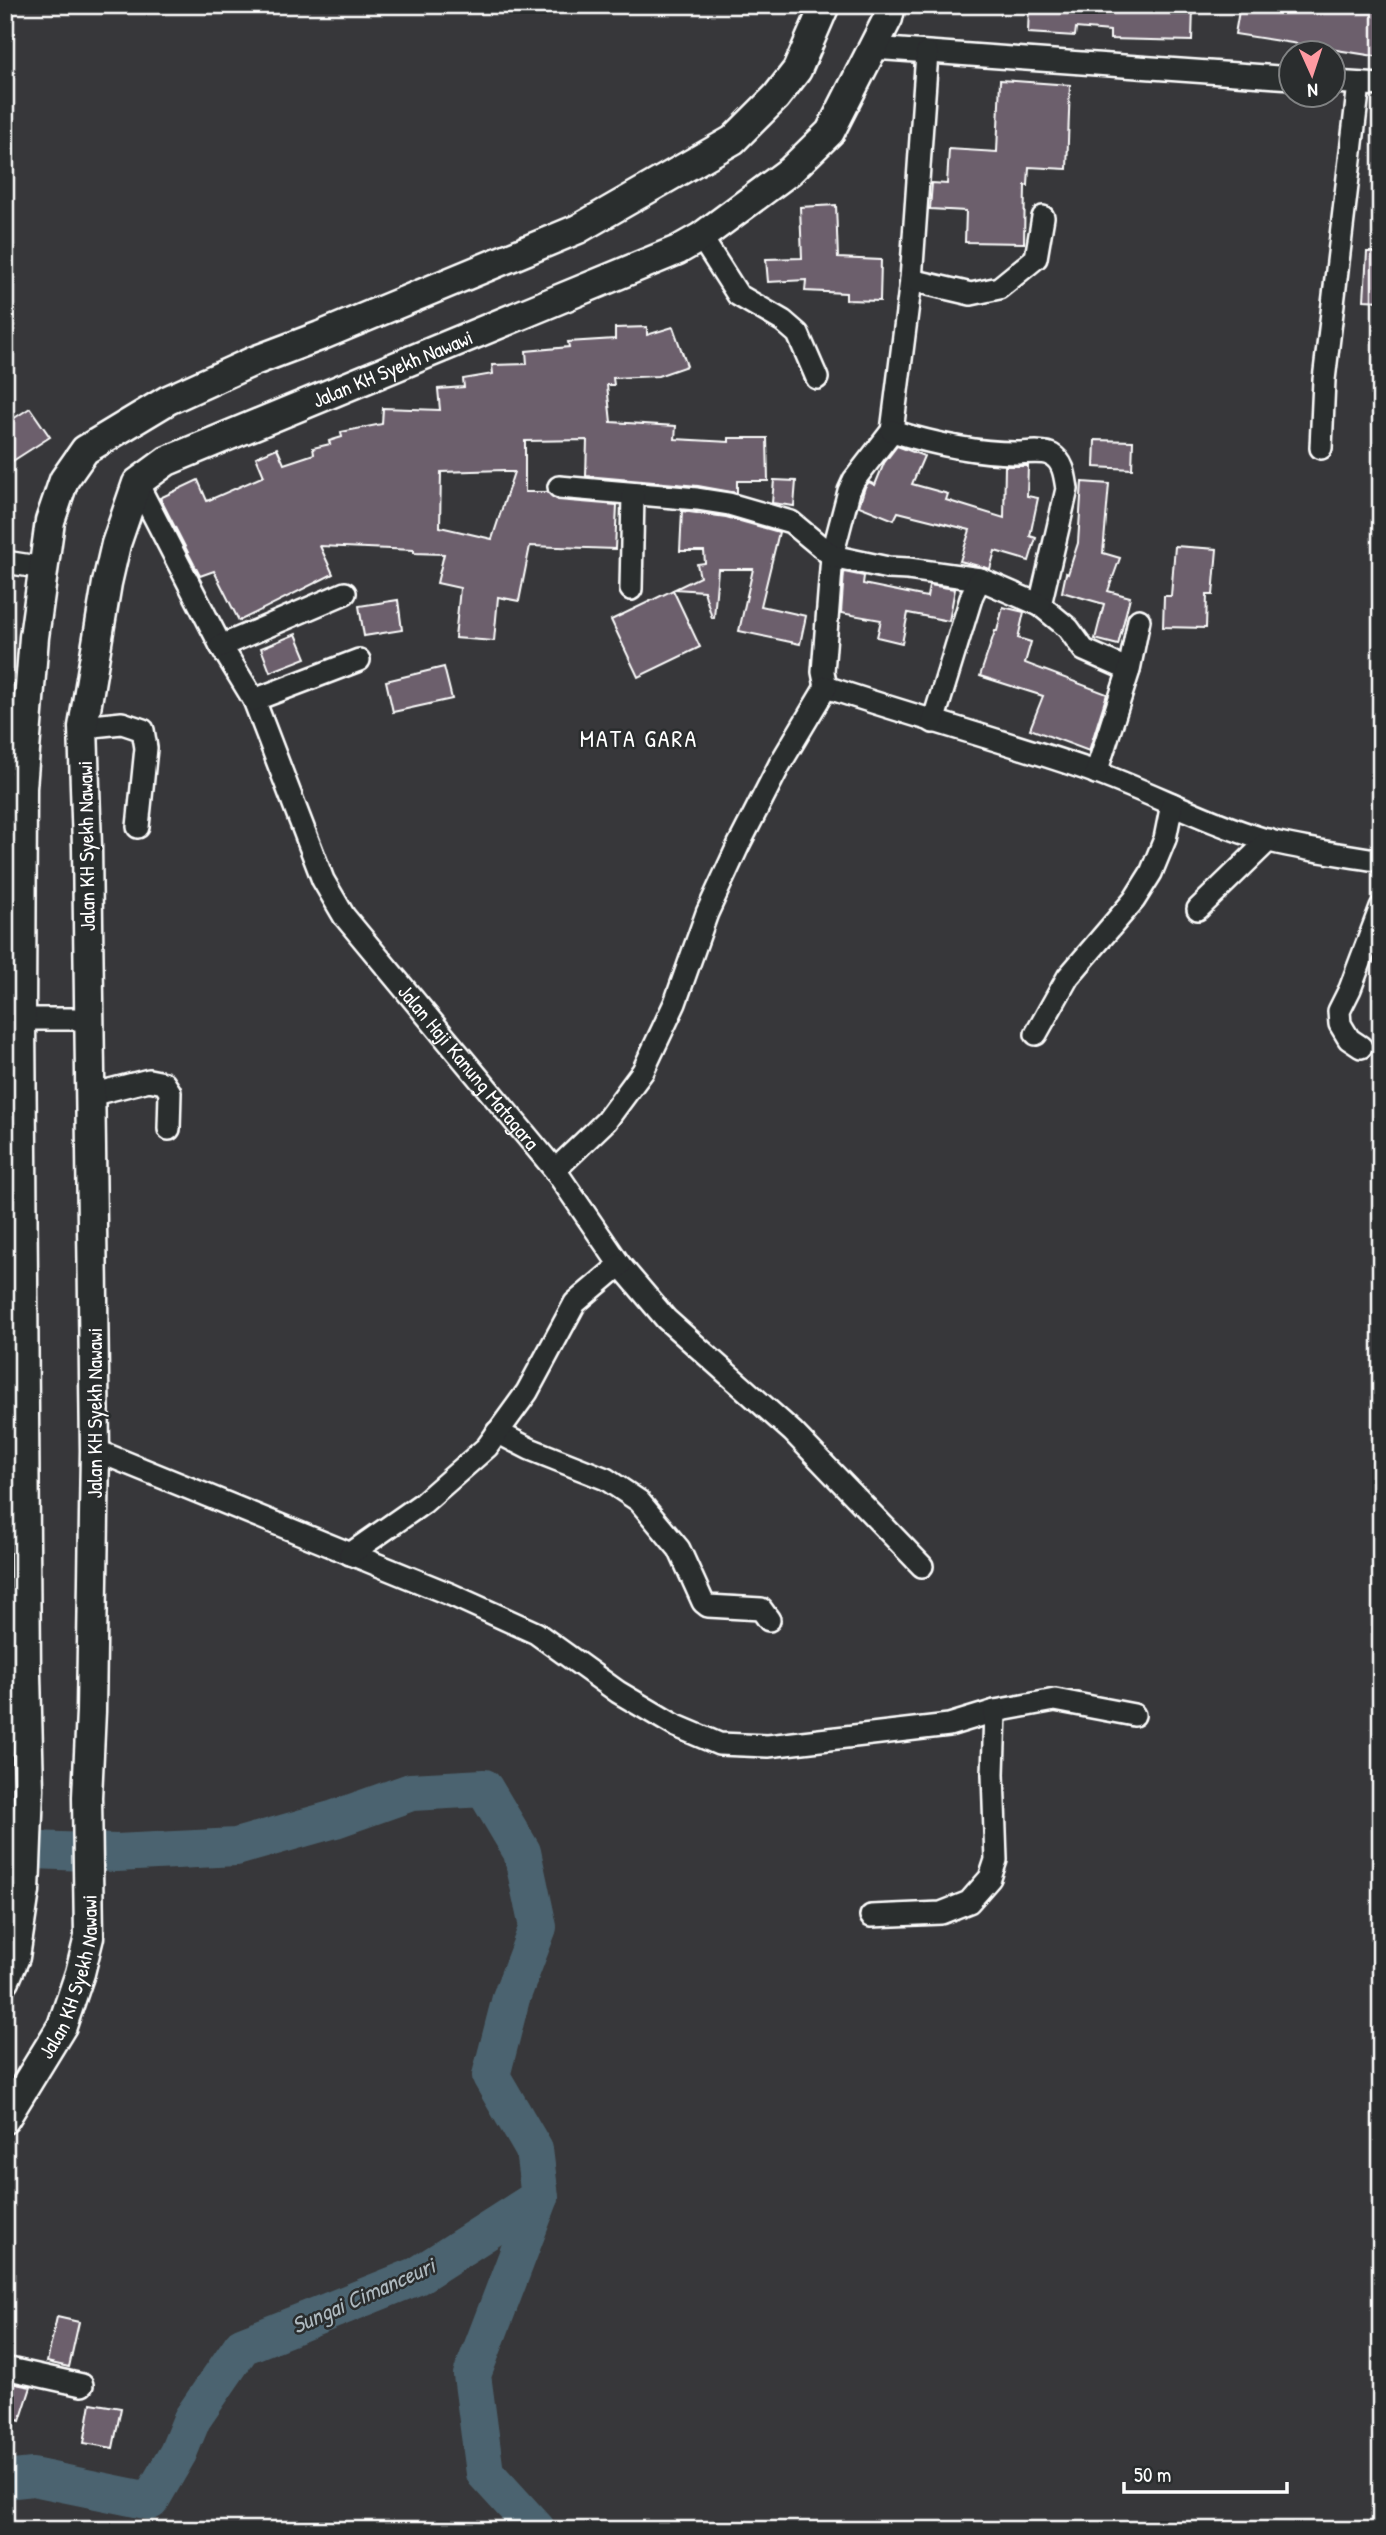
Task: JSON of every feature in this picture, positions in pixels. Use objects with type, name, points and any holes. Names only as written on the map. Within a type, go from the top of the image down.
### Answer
[{"type":"main road","points":[[5,1980],[15,1958],[25,1891],[29,1789],[13,1020],[14,788],[50,521],[64,480],[85,450],[168,400],[254,361],[578,229],[733,140],[776,97],[797,71],[825,5]]},
{"type":"main road","name":"Jalan KH Syekh Nawawi","points":[[5,2119],[62,2026],[89,1937],[87,1797],[95,1450],[83,727],[107,583],[116,544],[137,484],[167,461],[678,250],[701,237],[790,171],[830,132],[888,18],[891,5]]},
{"type":"street","points":[[873,48],[1278,77]]},
{"type":"street","points":[[555,1170],[606,1121],[643,1071],[675,1003],[707,914],[738,846],[780,764],[826,687],[823,672],[832,556],[854,480],[892,431],[911,280],[926,53]]},
{"type":"street","points":[[1348,83],[1381,85]]},
{"type":"street","points":[[1321,448],[1324,380],[1359,83]]},
{"type":"street","points":[[911,280],[971,294],[999,288],[1036,258],[1043,216]]},
{"type":"street","points":[[701,237],[738,295],[783,321],[798,334],[817,378]]},
{"type":"street","points":[[892,431],[934,444],[982,452],[1048,453],[1059,461],[1067,489],[1040,605]]},
{"type":"street","name":"Jalan Haji Kanung Matagara","points":[[137,484],[221,646],[254,700],[323,880],[344,916],[555,1170],[620,1265],[666,1319],[793,1432],[922,1566]]},
{"type":"street","points":[[559,487],[697,499],[791,522],[832,556],[888,568],[980,579],[1040,605],[1069,628],[1084,650],[1129,670]]},
{"type":"street","points":[[631,589],[633,495]]},
{"type":"street","points":[[5,562],[44,568]]},
{"type":"street","points":[[933,722],[972,595],[980,579]]},
{"type":"street","points":[[221,646],[345,593]]},
{"type":"street","points":[[1096,773],[1129,670],[1139,620]]},
{"type":"street","points":[[254,700],[359,660]]},
{"type":"street","points":[[826,687],[933,722],[1012,744],[1096,773],[1269,841],[1381,861]]},
{"type":"street","points":[[83,727],[122,723],[143,730],[146,748],[138,827]]},
{"type":"street","points":[[1036,1034],[1068,977],[1134,901],[1151,873],[1165,839],[1172,804]]},
{"type":"street","points":[[1198,909],[1269,841]]},
{"type":"street","points":[[1361,1047],[1349,1039],[1339,1024],[1339,1011],[1381,907]]},
{"type":"street","points":[[13,1020],[89,1019]]},
{"type":"street","points":[[90,1095],[149,1080],[164,1083],[170,1092],[169,1129]]},
{"type":"street","points":[[350,1554],[423,1503],[487,1447],[527,1392],[575,1303],[620,1265]]},
{"type":"street","points":[[497,1432],[530,1449],[606,1479],[639,1501],[679,1549],[703,1602],[708,1606],[761,1609],[769,1620]]},
{"type":"street","points":[[95,1450],[536,1633],[618,1692],[674,1725],[719,1744],[768,1746],[805,1743],[949,1725],[1055,1700],[1135,1715]]},
{"type":"street","points":[[871,1916],[942,1913],[969,1902],[990,1878],[996,1860],[993,1774],[995,1712]]},
{"type":"street","points":[[5,2368],[82,2385]]},
{"type":"building","points":[[1029,5],[1193,5],[1192,41],[1110,39],[1110,31],[1076,28],[1075,36],[1028,33]]},
{"type":"building","points":[[1240,5],[1381,5],[1381,57],[1348,52],[1348,38],[1278,38],[1278,41],[1235,34]]},
{"type":"building","points":[[1000,80],[1070,85],[1067,169],[1029,167],[1028,186],[1025,185],[1024,243],[965,242],[966,211],[930,209],[932,183],[947,184],[949,149],[997,152]]},
{"type":"building","points":[[836,205],[838,258],[881,260],[880,301],[846,300],[846,293],[805,291],[806,280],[768,282],[766,259],[802,258],[800,207]]},
{"type":"building","points":[[1367,252],[1381,252],[1381,301],[1364,300]]},
{"type":"building","points":[[647,327],[647,335],[673,327],[687,366],[658,376],[613,378],[614,385],[607,385],[611,422],[676,426],[675,439],[729,442],[729,438],[767,438],[768,481],[737,481],[737,493],[698,486],[586,476],[587,440],[525,441],[525,492],[547,492],[558,500],[617,505],[615,549],[530,546],[519,601],[498,597],[494,641],[455,638],[460,588],[437,583],[444,554],[414,553],[414,550],[320,546],[333,574],[239,621],[214,571],[200,576],[160,498],[198,480],[207,501],[264,476],[256,457],[277,448],[284,464],[314,454],[313,448],[330,444],[329,441],[342,437],[341,432],[382,424],[383,408],[440,410],[438,389],[464,387],[463,379],[493,374],[492,365],[527,364],[526,351],[569,347],[568,342],[615,339],[615,328]],"holes":[[[441,472],[514,472],[492,539],[440,527]]]},
{"type":"building","points":[[30,408],[50,437],[5,466],[5,424]]},
{"type":"building","points":[[1095,440],[1133,441],[1132,469],[1094,467]]},
{"type":"building","points":[[897,446],[924,456],[912,484],[948,494],[946,500],[1004,518],[1005,466],[1028,466],[1027,496],[1038,498],[1030,536],[1036,538],[1029,561],[995,551],[990,569],[960,561],[970,530],[898,512],[894,520],[859,506],[865,487],[869,482],[875,485],[884,463]]},
{"type":"building","points":[[774,480],[796,481],[794,506],[772,503]]},
{"type":"building","points":[[1082,482],[1109,484],[1103,553],[1120,558],[1108,591],[1130,597],[1118,645],[1095,639],[1104,604],[1062,592],[1078,543]]},
{"type":"building","points":[[682,511],[726,517],[779,532],[761,606],[806,616],[800,644],[739,631],[753,569],[718,569],[714,618],[704,591],[675,589],[700,577],[697,564],[705,563],[704,551],[680,551]]},
{"type":"building","points":[[1175,546],[1217,549],[1213,595],[1207,595],[1206,628],[1163,627],[1164,596],[1171,596]]},
{"type":"building","points":[[844,572],[864,576],[863,584],[927,597],[929,585],[955,589],[949,621],[908,613],[902,643],[877,637],[881,620],[841,613]]},
{"type":"building","points":[[673,590],[700,647],[638,677],[611,620]]},
{"type":"building","points":[[398,600],[402,630],[364,636],[359,606]]},
{"type":"building","points":[[1003,607],[1024,612],[1018,638],[1031,642],[1025,663],[1107,694],[1089,751],[1030,729],[1043,696],[980,676]]},
{"type":"building","points":[[296,634],[306,658],[270,672],[261,648]]},
{"type":"building","points":[[444,667],[452,699],[393,712],[386,681]]},
{"type":"building","points":[[57,2317],[79,2322],[69,2367],[47,2362]]},
{"type":"building","points":[[5,2382],[31,2387],[20,2421],[5,2416]]},
{"type":"building","points":[[91,2403],[121,2408],[113,2448],[84,2443]]},
{"type":"waterway","name":"Sungai Cimanceuri","points":[[5,1849],[116,1853],[236,1847],[335,1819],[411,1792],[484,1788],[522,1852],[538,1927],[511,1998],[491,2076],[534,2150],[540,2197],[417,2276],[242,2346],[192,2419],[178,2453],[150,2501],[33,2477],[5,2480]]},
{"type":"waterway","points":[[537,2530],[485,2473],[472,2375],[540,2197]]},
{"type":"district","name":"MATA GARA","points":[[639,738]]}]
